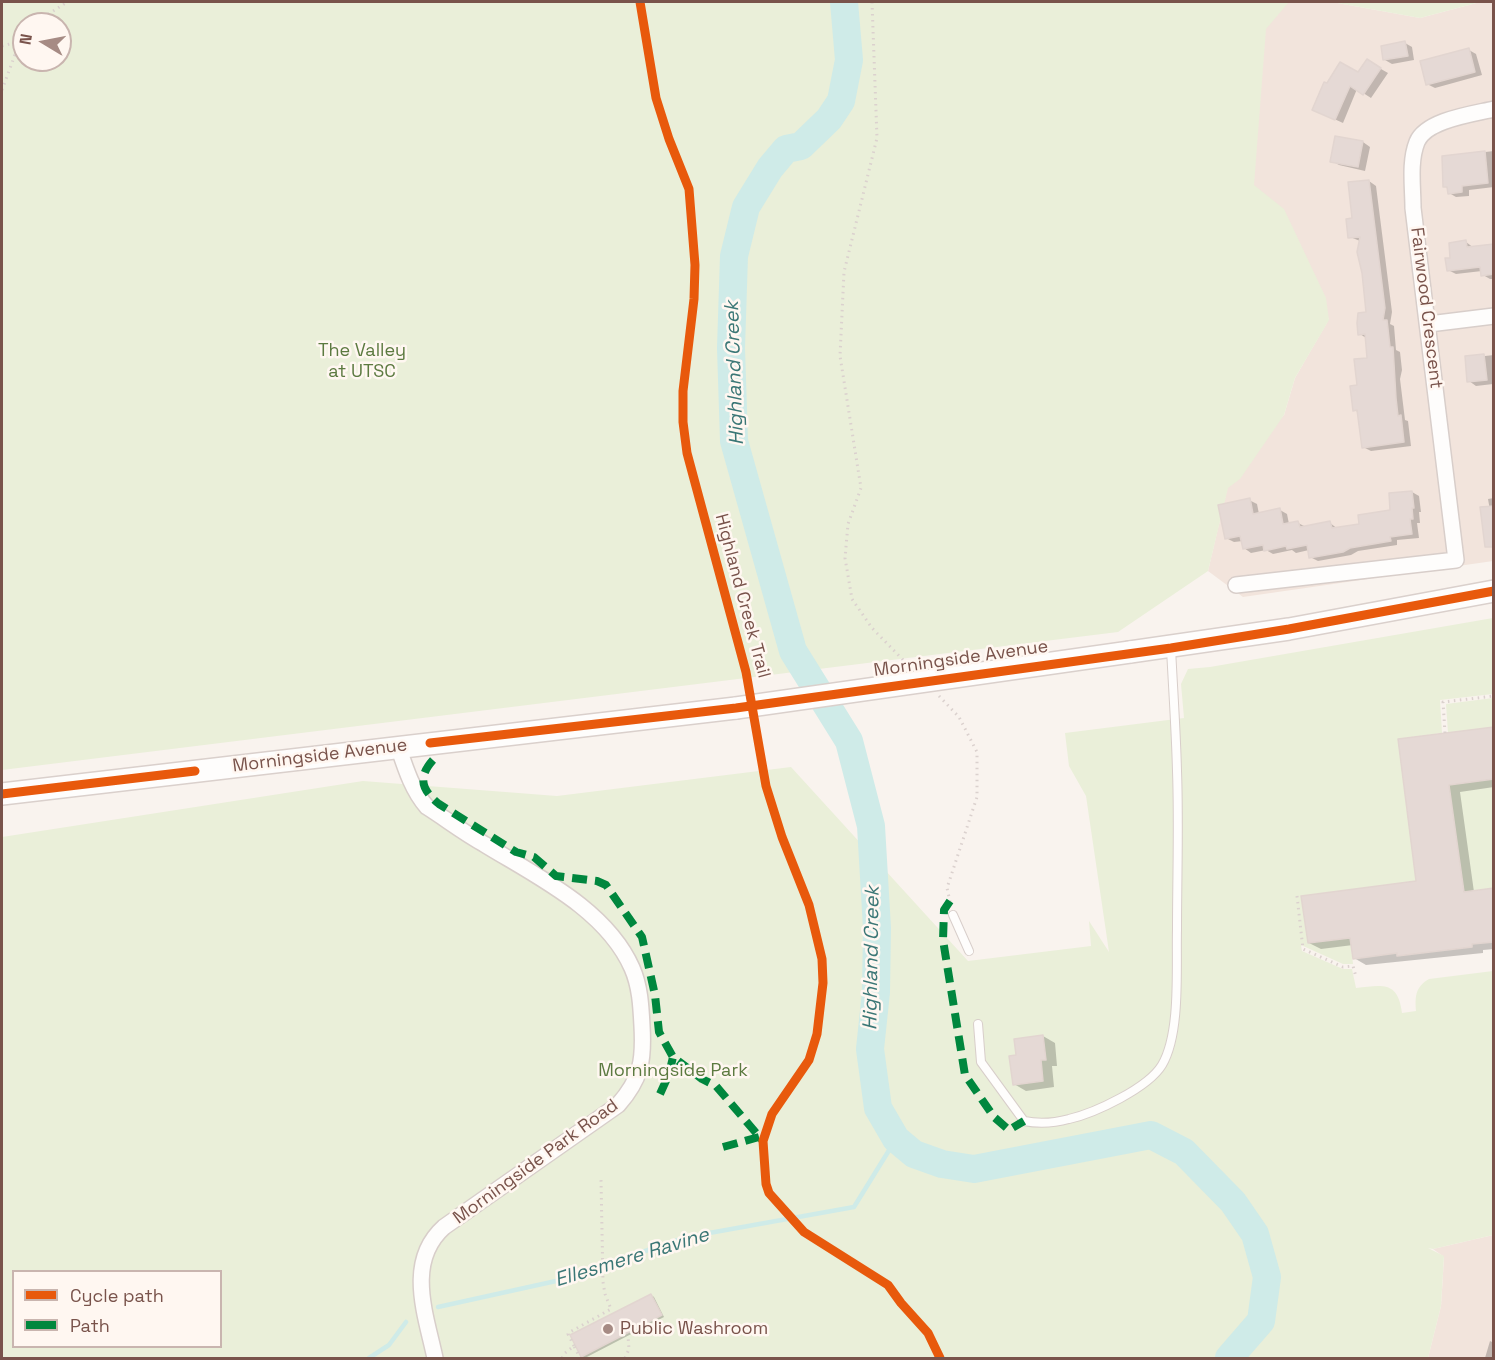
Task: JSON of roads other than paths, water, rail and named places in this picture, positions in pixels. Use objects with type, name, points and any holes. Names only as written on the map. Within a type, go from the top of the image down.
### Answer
[{"type":"main road","name":"Morningside Avenue","points":[[2,794],[736,708],[1171,648],[1494,591]]},
{"type":"street","name":"Fairwood Crescent","points":[[1236,585],[1456,560],[1429,324],[1413,208],[1412,167],[1417,142],[1424,131],[1450,120],[1494,109]]},
{"type":"street","points":[[1429,324],[1494,316]]},
{"type":"street","name":"Morningside Park Road","points":[[398,746],[414,788],[427,807],[575,901],[618,943],[633,970],[641,1010],[642,1049],[639,1073],[631,1091],[618,1105],[444,1227],[432,1240],[425,1252],[421,1290],[435,1359]]},
{"type":"lane","points":[[978,1024],[981,1062],[1024,1121],[1040,1124],[1070,1119],[1103,1106],[1153,1076],[1162,1064],[1168,1052],[1174,1025],[1176,963],[1177,772],[1171,648]]},
{"type":"lane","points":[[953,915],[969,951]]},
{"type":"waterway","name":"Highland Creek","points":[[844,2],[849,60],[841,101],[829,119],[801,146],[786,149],[770,168],[746,207],[734,256],[731,348],[734,441],[793,651],[849,741],[871,826],[877,928],[876,992],[870,1049],[878,1108],[896,1139],[914,1154],[942,1164],[974,1169],[1151,1135],[1184,1152],[1233,1202],[1255,1234],[1267,1277],[1261,1321],[1229,1358]]},
{"type":"waterway","name":"Ellesmere Ravine","points":[[438,1307],[556,1281],[687,1237],[854,1207],[896,1139]]},
{"type":"waterway","name":"Ellesmere Ravine","points":[[369,1358],[389,1345],[406,1322]]},
{"type":"place","name":"Public Washroom","points":[[608,1329]]},
{"type":"park label","name":"The Valley at UTSC","points":[[362,361]]},
{"type":"park label","name":"Morningside Park","points":[[673,1071]]}]
